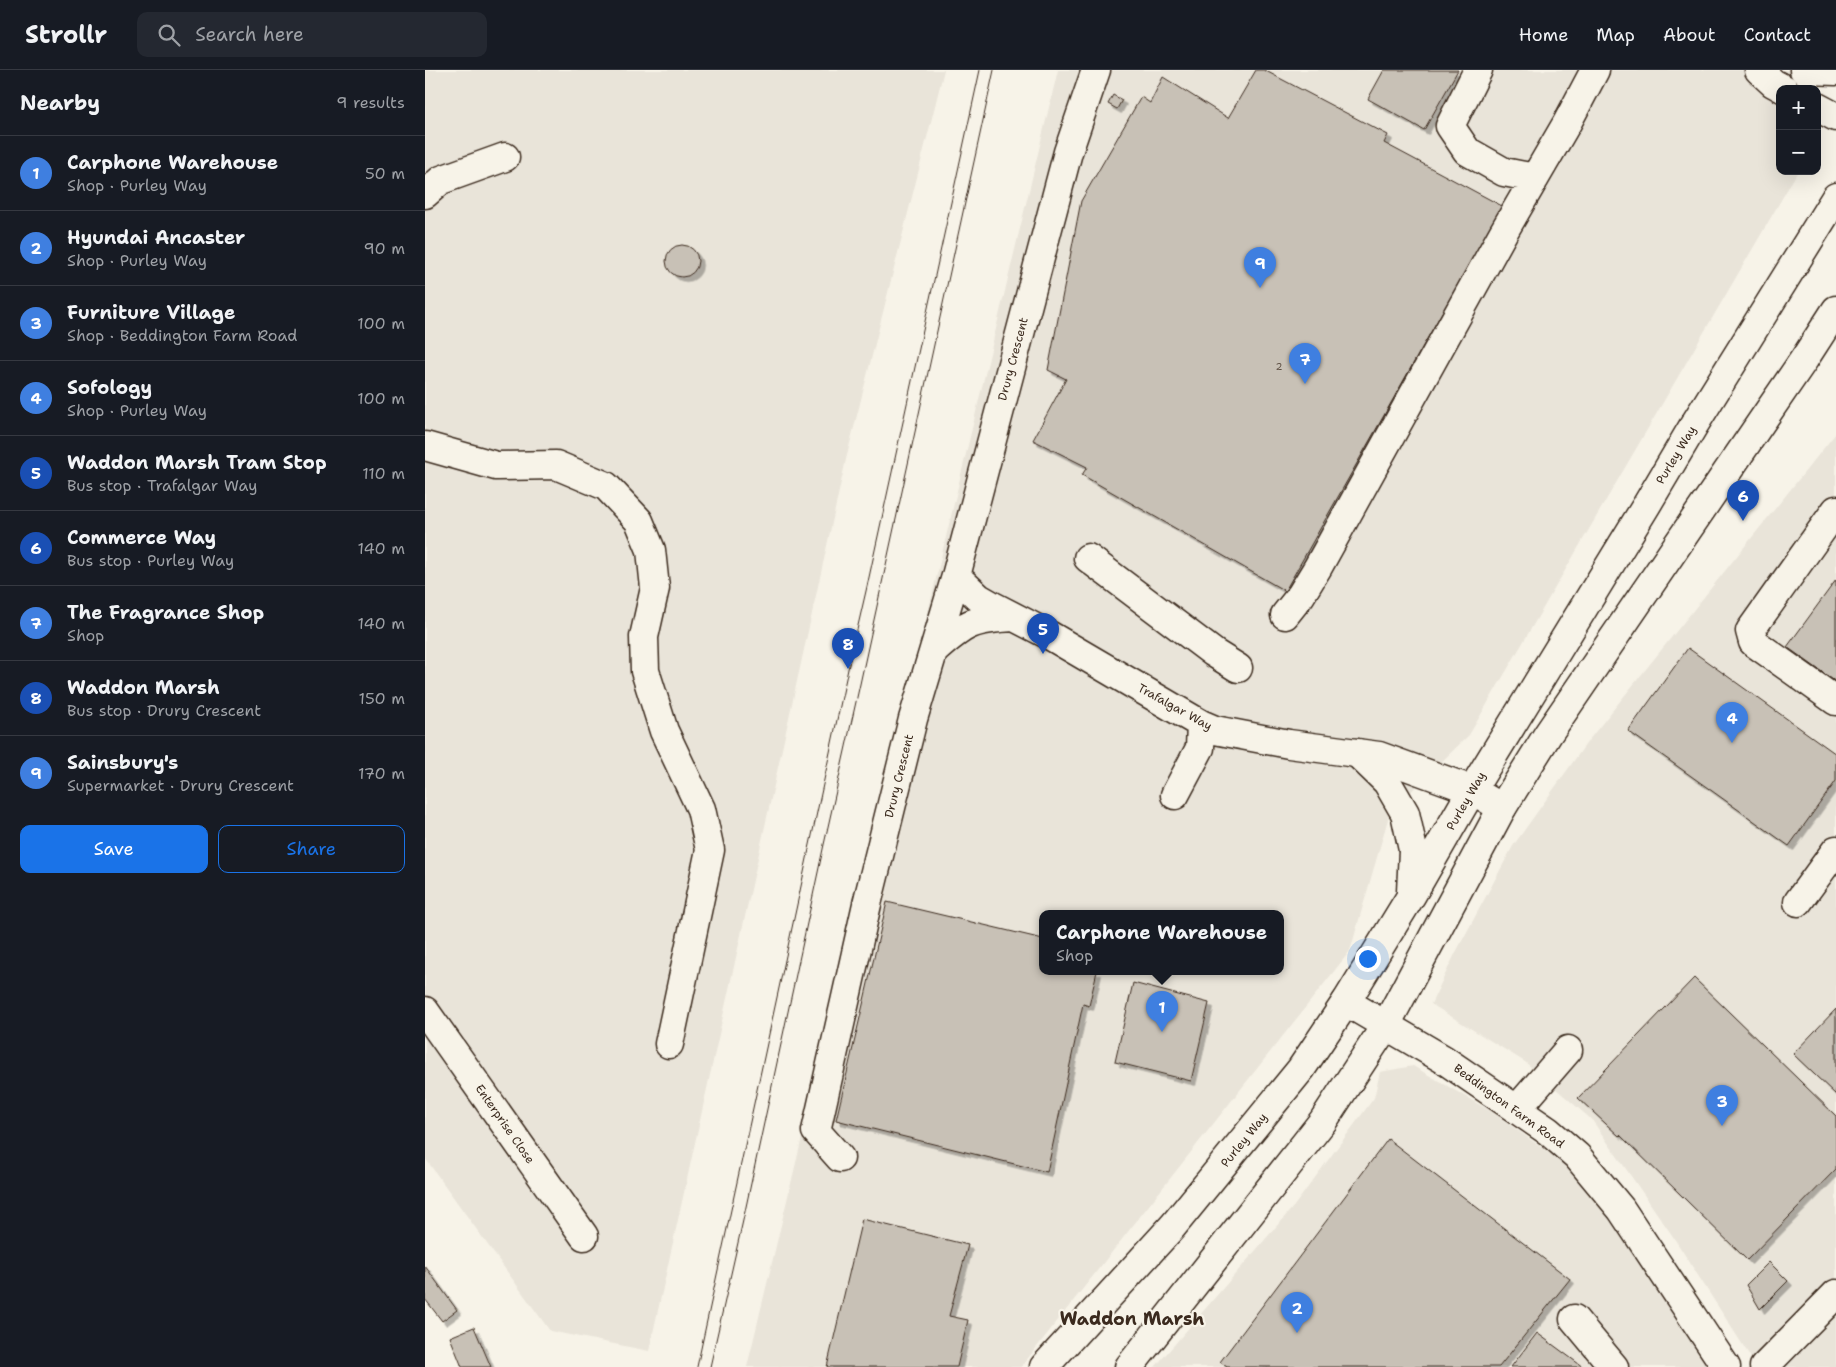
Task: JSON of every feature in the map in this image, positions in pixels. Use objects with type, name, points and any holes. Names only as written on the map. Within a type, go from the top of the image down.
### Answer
[{"type":"main road","name":"Drury Crescent","points":[[841,1158],[816,1131],[867,904],[913,718],[956,576],[1068,152],[1096,70]]},
{"type":"main road","points":[[1479,70],[1449,126],[1467,151],[1504,172],[1535,178]]},
{"type":"main road","points":[[1285,615],[1301,595],[1313,574],[1595,70]]},
{"type":"main road","points":[[1759,70],[1777,85]]},
{"type":"main road","points":[[1804,70],[1816,72],[1836,71]]},
{"type":"main road","points":[[1821,109],[1836,117]]},
{"type":"main road","points":[[425,194],[441,180],[505,157]]},
{"type":"main road","name":"Purley Way","points":[[1044,1367],[1186,1211],[1301,1070],[1346,1002],[1411,896],[1472,790],[1694,425],[1836,197]]},
{"type":"main road","points":[[1129,1367],[1323,1121],[1386,1025],[1502,808],[1548,734],[1836,310]]},
{"type":"main road","points":[[425,446],[496,466],[556,465],[606,486],[639,521],[651,550],[655,588],[644,637],[645,671],[664,732],[701,809],[711,850],[669,1044]]},
{"type":"main road","points":[[1836,510],[1751,631],[1753,642],[1836,701]]},
{"type":"main road","points":[[1088,558],[1214,653],[1238,668]]},
{"type":"main road","name":"Trafalgar Way","points":[[956,576],[979,598],[1049,635],[1201,724],[1215,730],[1379,756],[1472,790],[1502,808]]},
{"type":"main road","points":[[935,650],[952,635],[971,623],[986,619],[1014,617]]},
{"type":"main road","points":[[1175,795],[1200,748],[1201,724]]},
{"type":"main road","points":[[1357,753],[1387,782],[1405,813],[1413,850],[1411,896]]},
{"type":"main road","points":[[1798,902],[1836,850]]},
{"type":"main road","name":"Beddington Farm Road","points":[[1346,1002],[1443,1059],[1548,1131],[1577,1156],[1621,1209],[1726,1367]]},
{"type":"main road","name":"Enterprise Close","points":[[425,1011],[585,1236]]},
{"type":"main road","points":[[1517,1109],[1569,1050]]},
{"type":"main road","points":[[1764,1367],[1832,1306]]},
{"type":"main road","points":[[1574,1319],[1614,1367]]},
{"type":"shaded area","points":[[425,70],[944,70],[847,455],[649,1351],[550,1331],[425,1158]]},
{"type":"shaded area","points":[[1058,70],[1802,70],[1796,85],[1776,85],[1776,175],[1796,175],[1469,735],[1390,812],[1350,951],[1021,1367],[747,1367]]},
{"type":"shaded area","points":[[1836,433],[1836,1367],[1757,1367],[1672,1235],[1592,1120],[1525,1062],[1431,1004],[1455,954],[1513,846],[1588,741]]},
{"type":"shaded area","points":[[1413,1066],[1492,1112],[1562,1162],[1622,1222],[1714,1367],[1155,1367],[1294,1206],[1374,1098],[1380,1072]]},
{"type":"building","points":[[1256,70],[1264,70],[1388,135],[1384,143],[1502,206],[1285,591],[1082,475],[1087,467],[1033,440],[1066,379],[1048,370],[1081,201],[1141,97],[1150,103],[1163,77],[1228,118]]},
{"type":"building","points":[[1384,70],[1458,70],[1424,130],[1368,99]]},
{"type":"building","points":[[1113,95],[1122,100],[1117,109],[1108,104]]},
{"type":"building","points":[[682,245],[693,250],[698,261],[693,272],[682,277],[671,272],[666,261],[671,250]]},
{"type":"building","points":[[1836,580],[1836,682],[1787,647]]},
{"type":"building","points":[[1688,648],[1836,754],[1836,781],[1789,846],[1628,731]]},
{"type":"building","points":[[887,902],[1039,938],[1039,975],[1096,975],[1089,1006],[1083,1004],[1047,1172],[836,1120]]},
{"type":"building","points":[[1694,978],[1836,1116],[1836,1169],[1747,1260],[1620,1135],[1578,1098]]},
{"type":"building","points":[[1133,983],[1209,1003],[1191,1081],[1115,1062]]},
{"type":"building","points":[[1836,1009],[1836,1095],[1793,1054]]},
{"type":"building","points":[[1388,1139],[1570,1279],[1499,1367],[1227,1367],[1220,1362]]},
{"type":"building","points":[[862,1219],[968,1245],[949,1316],[968,1320],[957,1367],[827,1367]]},
{"type":"building","points":[[1769,1262],[1788,1281],[1760,1309],[1746,1285]]},
{"type":"building","points":[[425,1266],[457,1310],[442,1321],[425,1299]]},
{"type":"building","points":[[474,1327],[491,1367],[462,1367],[450,1337]]},
{"type":"building","points":[[1537,1333],[1583,1367],[1511,1367]]},
{"type":"tram line","points":[[697,1367],[980,70]]},
{"type":"tram line","points":[[710,1367],[994,70]]},
{"type":"place","name":"Sainsbury's","points":[[1260,288]]},
{"type":"place","name":"The Fragrance Shop","points":[[1305,384]]},
{"type":"place","name":"Commerce Way","points":[[1743,521]]},
{"type":"place","name":"Waddon Marsh Tram Stop","points":[[1043,654]]},
{"type":"place","name":"Waddon Marsh","points":[[848,669]]},
{"type":"place","name":"Sofology","points":[[1732,743]]},
{"type":"place","name":"Carphone Warehouse","points":[[1162,1032]]},
{"type":"place","name":"Furniture Village","points":[[1722,1126]]},
{"type":"place","name":"Hyundai Ancaster","points":[[1297,1333]]},
{"type":"district","name":"Waddon Marsh","points":[[1132,1319]]}]
